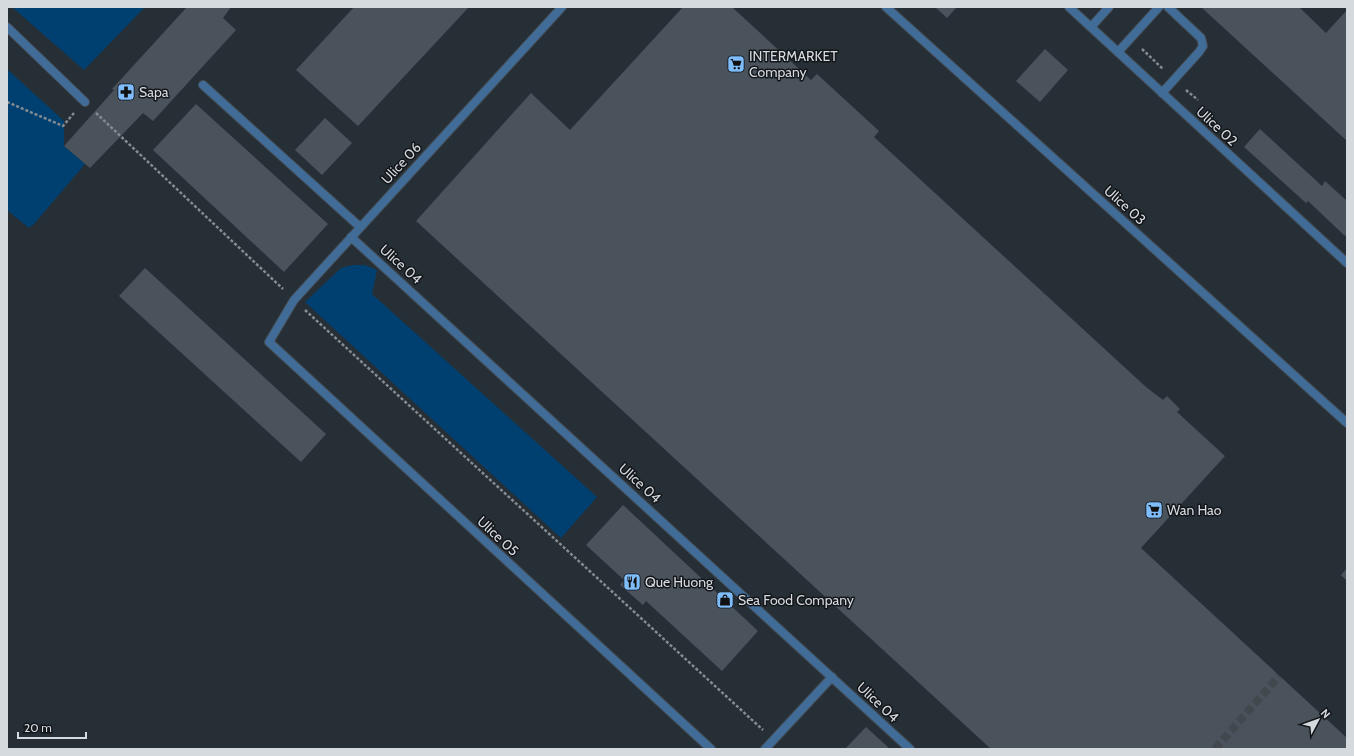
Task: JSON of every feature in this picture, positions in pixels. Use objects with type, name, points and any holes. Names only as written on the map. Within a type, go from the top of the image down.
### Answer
[{"type":"street","name":"Ulice 06","points":[[269,342],[294,300],[562,7]]},
{"type":"street","name":"Ulice 03","points":[[886,7],[1347,423]]},
{"type":"street","name":"Ulice 02","points":[[1070,7],[1347,263]]},
{"type":"street","points":[[1091,27],[1109,7]]},
{"type":"street","points":[[1118,52],[1159,7]]},
{"type":"street","points":[[1162,93],[1203,46],[1201,38],[1168,7]]},
{"type":"street","points":[[7,27],[85,102]]},
{"type":"street","points":[[203,85],[360,227]]},
{"type":"street","name":"Ulice 04","points":[[351,237],[910,749]]},
{"type":"street","name":"Ulice 05","points":[[269,342],[711,749]]},
{"type":"street","points":[[765,749],[832,677]]},
{"type":"path","points":[[1130,39],[1198,100]]},
{"type":"path","points":[[7,102],[63,126],[85,102]]},
{"type":"path","points":[[95,112],[294,300],[774,740]]},
{"type":"shaded area","points":[[12,7],[145,7],[84,70]]},
{"type":"shaded area","points":[[7,69],[64,121],[64,146],[85,164],[29,228],[7,210]]},
{"type":"shaded area","points":[[353,265],[365,265],[377,270],[372,294],[597,497],[561,538],[305,302],[341,268]]},
{"type":"building","points":[[187,7],[231,7],[223,18],[236,30],[153,121],[143,113],[90,168],[64,146],[114,90],[112,89]]},
{"type":"building","points":[[354,7],[469,7],[358,126],[296,70]]},
{"type":"building","points":[[683,7],[732,7],[811,80],[817,74],[879,131],[874,137],[1146,387],[1163,400],[1167,396],[1180,409],[1177,412],[1225,456],[1141,548],[1347,738],[1347,749],[991,749],[416,221],[531,93],[570,130]]},
{"type":"building","points":[[935,7],[957,7],[947,18]]},
{"type":"building","points":[[1201,7],[1299,7],[1326,33],[1347,10],[1347,141]]},
{"type":"building","points":[[1045,49],[1068,70],[1040,102],[1016,81]]},
{"type":"building","points":[[196,104],[328,224],[284,272],[153,150]]},
{"type":"building","points":[[325,118],[352,143],[322,175],[295,150]]},
{"type":"building","points":[[1260,129],[1322,186],[1325,181],[1347,201],[1347,234],[1345,236],[1308,201],[1306,203],[1244,147]]},
{"type":"building","points":[[145,268],[326,434],[301,462],[119,296]]},
{"type":"building","points":[[623,505],[758,631],[722,671],[646,601],[643,605],[620,585],[624,580],[586,545]]},
{"type":"building","points":[[1347,568],[1347,581],[1341,575]]},
{"type":"building","points":[[866,727],[890,749],[845,749]]},
{"type":"tunnel","points":[[1215,749],[1279,676]]},
{"type":"place","name":"INTERMARKET Company","points":[[736,64]]},
{"type":"place","name":"Sapa","points":[[126,92]]},
{"type":"place","name":"Wan Hao","points":[[1154,510]]},
{"type":"place","name":"Que Huong","points":[[632,582]]},
{"type":"place","name":"Sea Food Company","points":[[725,600]]}]
